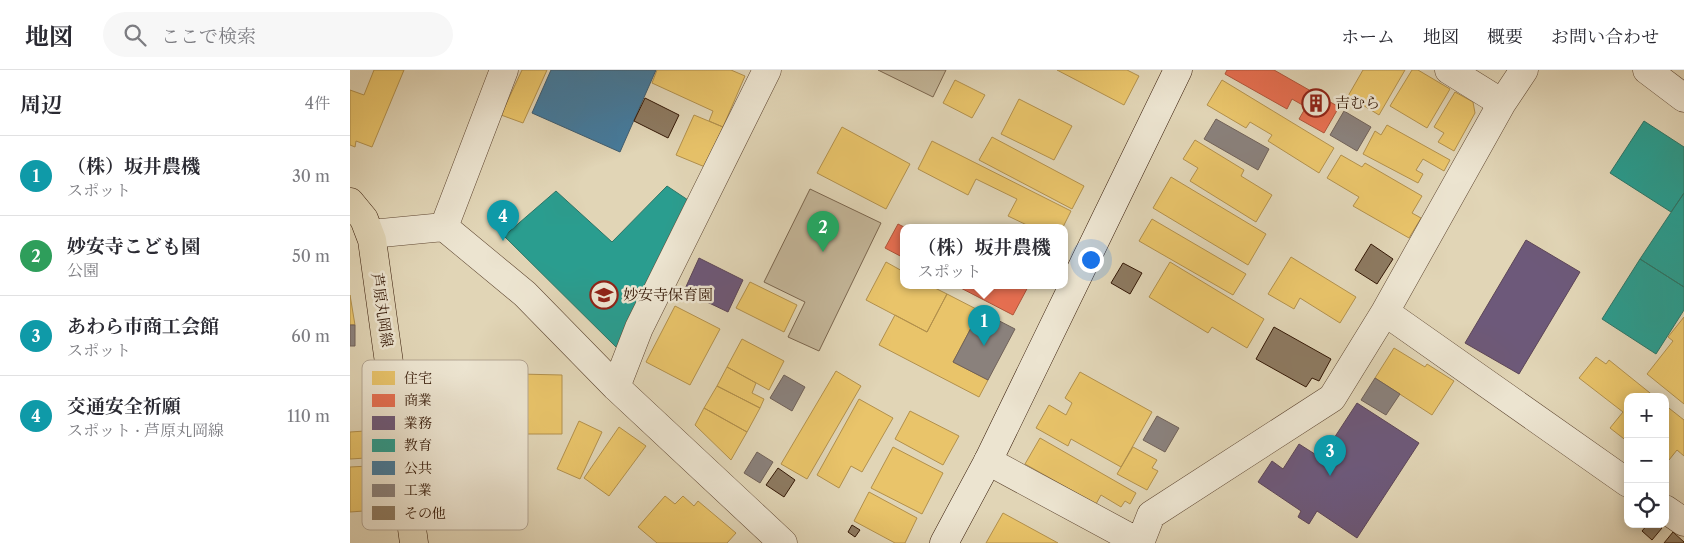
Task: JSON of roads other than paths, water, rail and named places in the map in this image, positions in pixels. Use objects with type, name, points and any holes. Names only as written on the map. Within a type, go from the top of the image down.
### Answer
[{"type":"main road","name":"芦原丸岡線","points":[[350,202],[364,219],[371,234],[389,360]]},
{"type":"main road","name":"芦原丸岡線","points":[[412,530],[414,543]]},
{"type":"street","points":[[444,227],[504,70]]},
{"type":"street","points":[[616,387],[639,328],[767,70]]},
{"type":"street","points":[[944,543],[988,461],[1178,70]]},
{"type":"street","points":[[1449,70],[1502,104]]},
{"type":"street","points":[[988,461],[1140,543],[1151,515],[1332,398],[1385,312],[1502,104],[1524,70]]},
{"type":"street","points":[[1646,70],[1684,98]]},
{"type":"street","points":[[371,234],[444,227],[525,294],[616,387],[784,543]]},
{"type":"street","points":[[1385,312],[1624,480]]},
{"type":"place","name":"吉むら","points":[[1316,103]]},
{"type":"place","name":"交通安全祈願","points":[[503,241]]},
{"type":"place","name":"妙安寺こども園","points":[[823,252]]},
{"type":"place","name":"妙安寺保育園","points":[[604,295]]},
{"type":"place","name":"（株）坂井農機","points":[[984,346]]},
{"type":"place","name":"あわら市商工会館","points":[[1330,476]]}]
